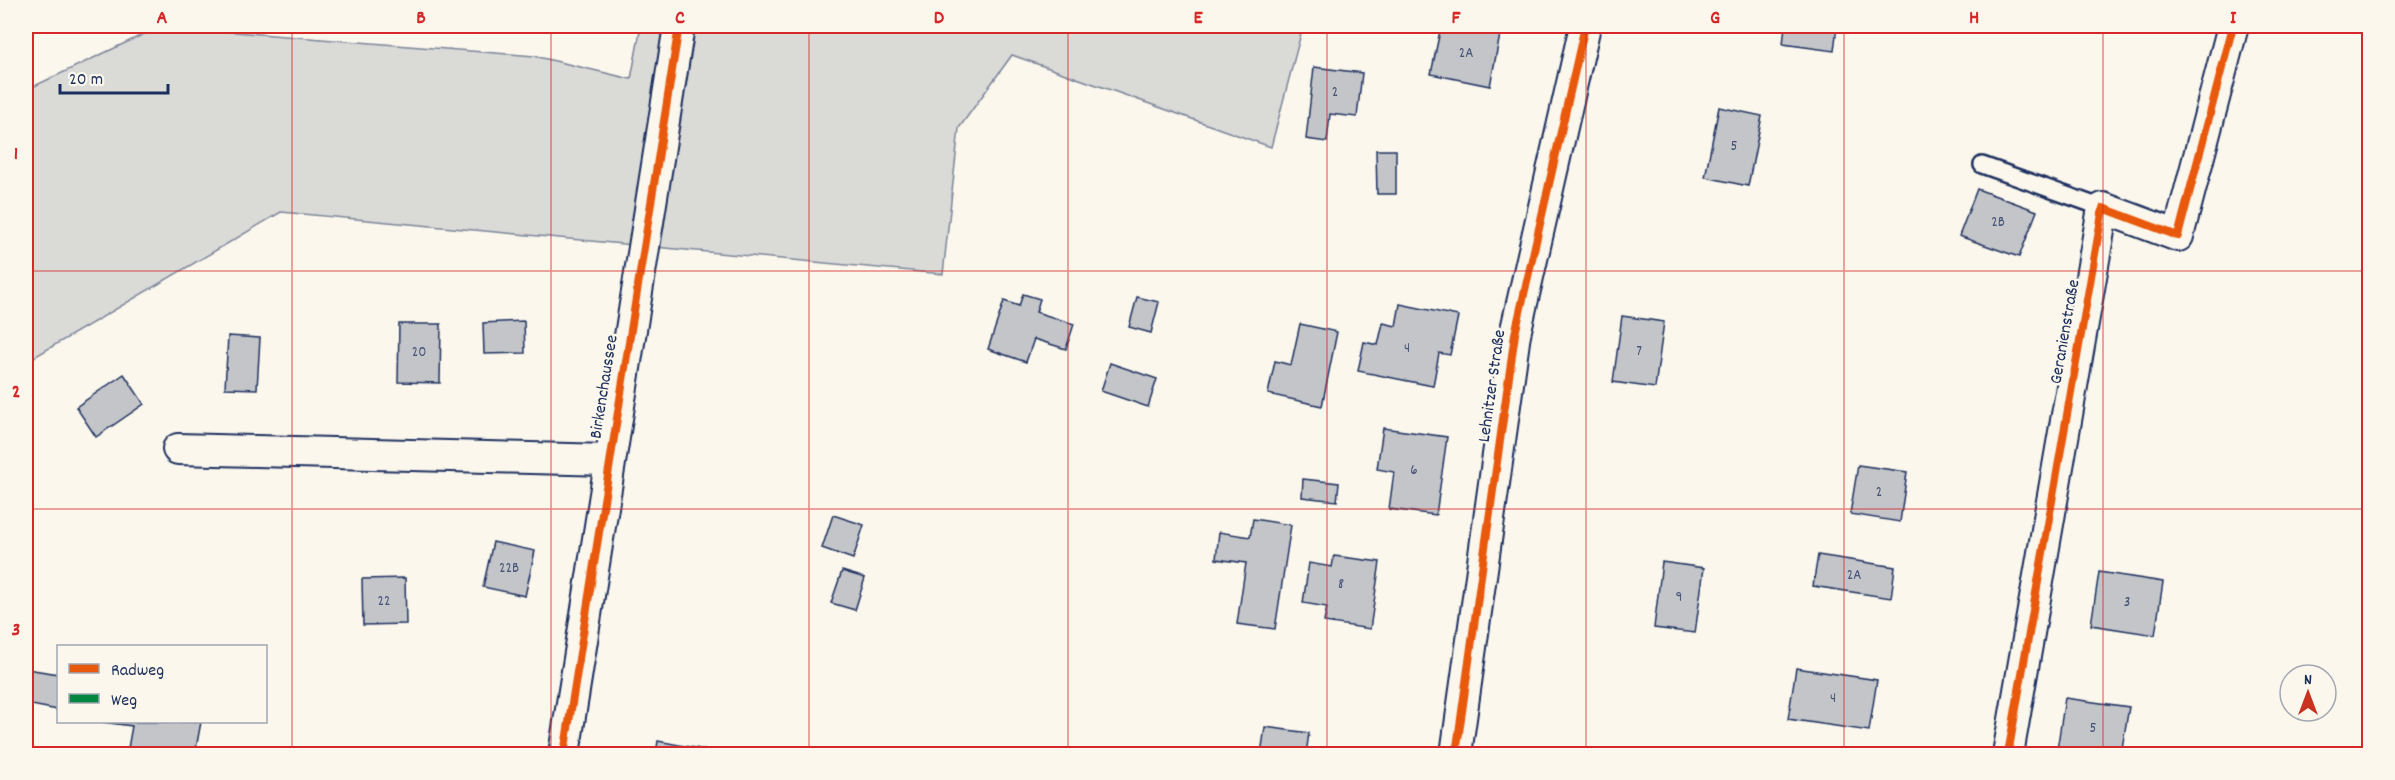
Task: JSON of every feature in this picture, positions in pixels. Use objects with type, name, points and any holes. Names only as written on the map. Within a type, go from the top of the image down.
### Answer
[{"type":"street","name":"Birkenchaussee","points":[[564,754],[679,26]]},
{"type":"street","name":"Lehnitzer Straße","points":[[1456,754],[1515,334],[1585,26]]},
{"type":"street","points":[[2103,208],[2178,236],[2233,26]]},
{"type":"street","name":"Geranienstraße","points":[[2008,754],[2103,208]]},
{"type":"street","name":"Birkenchaussee","points":[[178,449],[609,460]]},
{"type":"lane","points":[[1982,165],[2103,208]]},
{"type":"shaded area","points":[[161,26],[534,56],[631,79],[641,26],[1303,26],[1271,147],[1012,55],[959,128],[943,274],[281,212],[26,362],[26,90]]},
{"type":"building","points":[[1441,26],[1489,26],[1487,32],[1500,35],[1490,86],[1431,74]]},
{"type":"building","points":[[1785,26],[1837,26],[1834,51],[1783,44]]},
{"type":"building","points":[[1314,67],[1362,73],[1357,117],[1330,114],[1327,142],[1306,139]]},
{"type":"building","points":[[1719,107],[1762,116],[1748,186],[1705,177]]},
{"type":"building","points":[[1376,150],[1396,150],[1396,194],[1377,194]]},
{"type":"building","points":[[1977,189],[2037,211],[2019,257],[1959,236]]},
{"type":"building","points":[[1023,294],[1040,299],[1036,312],[1074,324],[1066,349],[1034,339],[1026,362],[988,349],[1004,301],[1019,306]]},
{"type":"building","points":[[1137,297],[1159,302],[1151,333],[1129,327]]},
{"type":"building","points":[[1400,304],[1458,316],[1450,355],[1439,353],[1433,386],[1358,371],[1364,342],[1378,345],[1383,323],[1396,326]]},
{"type":"building","points":[[1622,316],[1664,322],[1655,388],[1613,382]]},
{"type":"building","points":[[524,321],[525,353],[484,354],[483,323]]},
{"type":"building","points":[[399,324],[441,324],[440,383],[398,382]]},
{"type":"building","points":[[1300,324],[1337,332],[1322,406],[1268,394],[1275,361],[1291,365]]},
{"type":"building","points":[[228,336],[260,338],[257,389],[225,388]]},
{"type":"building","points":[[1110,363],[1157,379],[1148,407],[1101,391]]},
{"type":"building","points":[[124,374],[144,404],[96,437],[76,407]]},
{"type":"building","points":[[1383,428],[1447,437],[1436,515],[1389,509],[1394,472],[1377,469]]},
{"type":"building","points":[[1858,465],[1907,472],[1900,522],[1850,514]]},
{"type":"building","points":[[1303,479],[1339,483],[1337,501],[1302,497]]},
{"type":"building","points":[[833,515],[864,525],[853,559],[822,548]]},
{"type":"building","points":[[1253,519],[1291,525],[1275,629],[1237,624],[1246,563],[1216,559],[1219,532],[1250,537]]},
{"type":"building","points":[[493,542],[535,551],[525,596],[483,587]]},
{"type":"building","points":[[1818,555],[1895,567],[1891,598],[1813,586]]},
{"type":"building","points":[[1334,556],[1380,562],[1370,629],[1324,622],[1327,607],[1303,603],[1309,563],[1332,567]]},
{"type":"building","points":[[1662,562],[1704,568],[1695,633],[1654,628]]},
{"type":"building","points":[[842,571],[865,578],[855,610],[831,603]]},
{"type":"building","points":[[2099,572],[2163,582],[2155,635],[2091,625]]},
{"type":"building","points":[[405,578],[406,624],[363,625],[362,579]]},
{"type":"building","points":[[1796,668],[1877,680],[1869,731],[1788,719]]},
{"type":"building","points":[[27,669],[57,674],[57,710],[26,704]]},
{"type":"building","points":[[2065,698],[2129,707],[2121,754],[2086,754],[2057,750]]},
{"type":"building","points":[[110,723],[201,723],[195,754],[127,754],[132,726]]},
{"type":"building","points":[[1265,727],[1309,733],[1306,754],[1261,754]]},
{"type":"building","points":[[658,741],[706,750],[705,754],[656,754]]},
{"type":"marked path","points":[[2354,26],[2370,34]]},
{"type":"cycle path","points":[[564,754],[679,26]]},
{"type":"cycle path","points":[[1456,754],[1515,334],[1585,26]]},
{"type":"cycle path","points":[[2008,754],[2103,208],[2178,236],[2233,26]]}]
